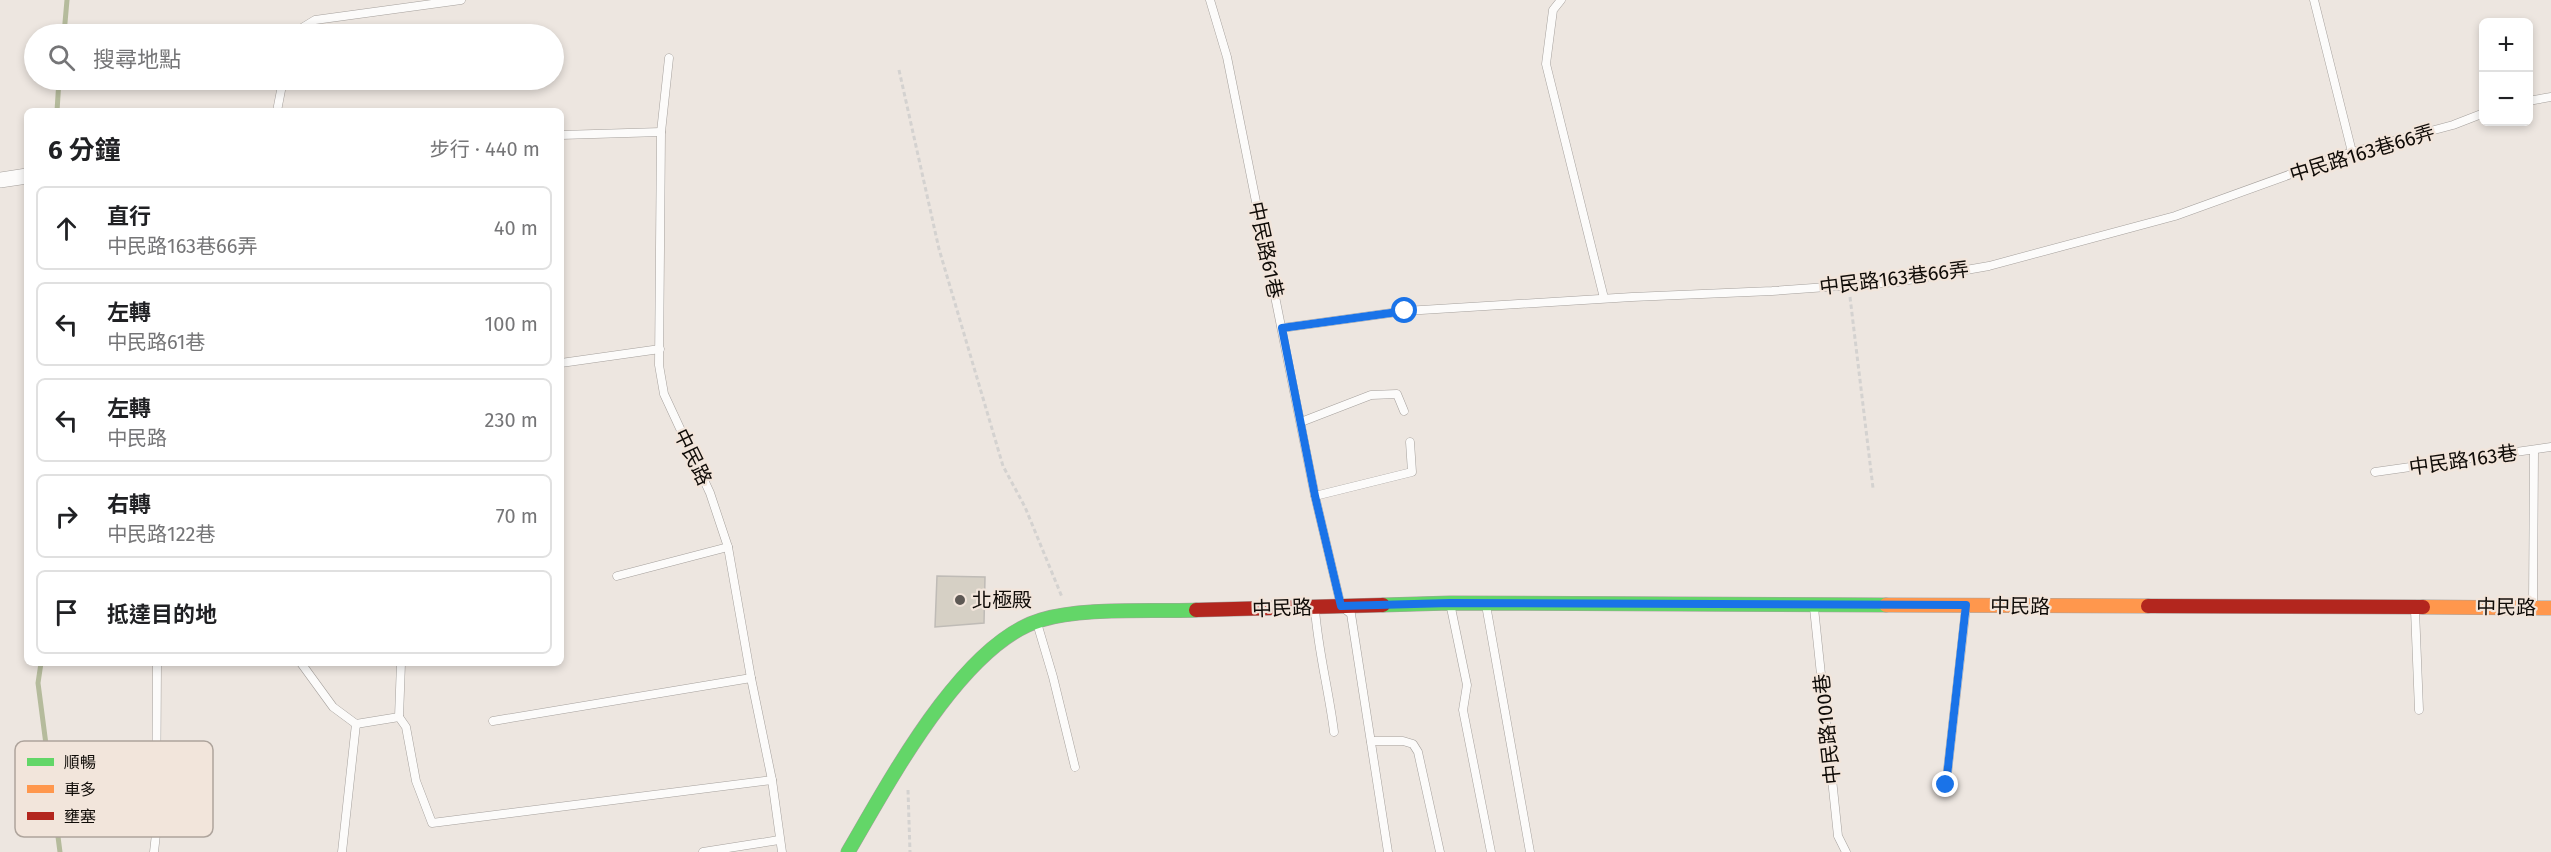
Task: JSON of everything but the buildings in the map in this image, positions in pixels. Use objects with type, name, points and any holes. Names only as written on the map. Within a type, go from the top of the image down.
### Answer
[{"type":"street","points":[[0,180],[24,176]]},
{"type":"street","name":"中民路","points":[[848,852],[907,752],[939,706],[967,674],[1001,643],[1037,622],[1069,614],[1450,603],[2533,606],[2551,608]]},
{"type":"lane","points":[[308,24],[315,20],[461,0]]},
{"type":"lane","name":"中民路61巷","points":[[1210,0],[1227,57],[1315,496],[1341,606],[1351,614],[1388,852]]},
{"type":"lane","points":[[1561,0],[1553,10],[1546,64],[1604,298]]},
{"type":"lane","points":[[2314,0],[2352,152]]},
{"type":"lane","name":"中民路","points":[[669,58],[661,132],[659,364],[664,394],[710,493],[728,547],[772,780],[782,852]]},
{"type":"lane","points":[[278,108],[281,90]]},
{"type":"lane","points":[[2533,100],[2551,97]]},
{"type":"lane","name":"中民路163巷66弄","points":[[1282,328],[1405,311],[1897,282],[1989,266],[2153,222],[2352,152],[2453,125],[2479,115]]},
{"type":"lane","points":[[564,135],[661,132]]},
{"type":"lane","points":[[564,363],[660,349]]},
{"type":"lane","points":[[1301,422],[1371,395],[1397,394],[1404,411]]},
{"type":"lane","points":[[1315,496],[1412,472],[1410,442]]},
{"type":"lane","name":"中民路163巷","points":[[2375,472],[2551,447]]},
{"type":"lane","points":[[2533,606],[2534,450]]},
{"type":"lane","points":[[617,576],[728,547]]},
{"type":"lane","points":[[1450,603],[1467,685],[1463,710],[1491,852]]},
{"type":"lane","points":[[1485,603],[1530,852]]},
{"type":"lane","name":"中民路100巷","points":[[1814,604],[1838,836],[1846,852]]},
{"type":"lane","points":[[1946,785],[1966,605]]},
{"type":"lane","points":[[2415,607],[2419,710]]},
{"type":"lane","points":[[1315,608],[1318,644],[1328,684],[1334,732]]},
{"type":"lane","points":[[1037,622],[1075,767]]},
{"type":"lane","points":[[157,666],[157,741]]},
{"type":"lane","points":[[303,666],[333,706],[356,724],[399,717]]},
{"type":"lane","points":[[401,666],[399,717],[406,727],[416,781],[432,823],[772,780]]},
{"type":"lane","points":[[493,722],[751,678]]},
{"type":"lane","points":[[342,852],[356,724]]},
{"type":"lane","points":[[1371,741],[1403,741],[1413,744],[1418,752],[1440,852]]},
{"type":"lane","points":[[154,852],[156,837]]},
{"type":"lane","points":[[703,852],[779,840]]},
{"type":"path","points":[[899,70],[939,249],[1003,466],[1025,507],[1069,614]]},
{"type":"path","points":[[1849,286],[1873,488]]},
{"type":"path","points":[[908,786],[910,852]]},
{"type":"waterway","points":[[65,24],[67,0]]},
{"type":"waterway","points":[[57,108],[58,90]]},
{"type":"waterway","points":[[41,666],[38,683],[46,741]]},
{"type":"waterway","points":[[58,837],[60,852]]},
{"type":"traffic: fast","points":[[1383,605],[1450,603],[1886,605]]},
{"type":"traffic: fast","points":[[848,852],[884,790],[930,719],[983,656],[1012,634],[1041,620],[1076,613],[1196,610]]},
{"type":"traffic: slow","points":[[1886,605],[2148,606]]},
{"type":"traffic: slow","points":[[2423,607],[2551,608]]},
{"type":"traffic: jam","points":[[1196,610],[1383,605]]},
{"type":"traffic: jam","points":[[2148,606],[2423,607]]},
{"type":"place","name":"北極殿","points":[[960,600]]},
{"type":"route","points":[[1405,311],[1282,328],[1315,496],[1341,606],[1450,603],[1966,605],[1946,785]]}]
